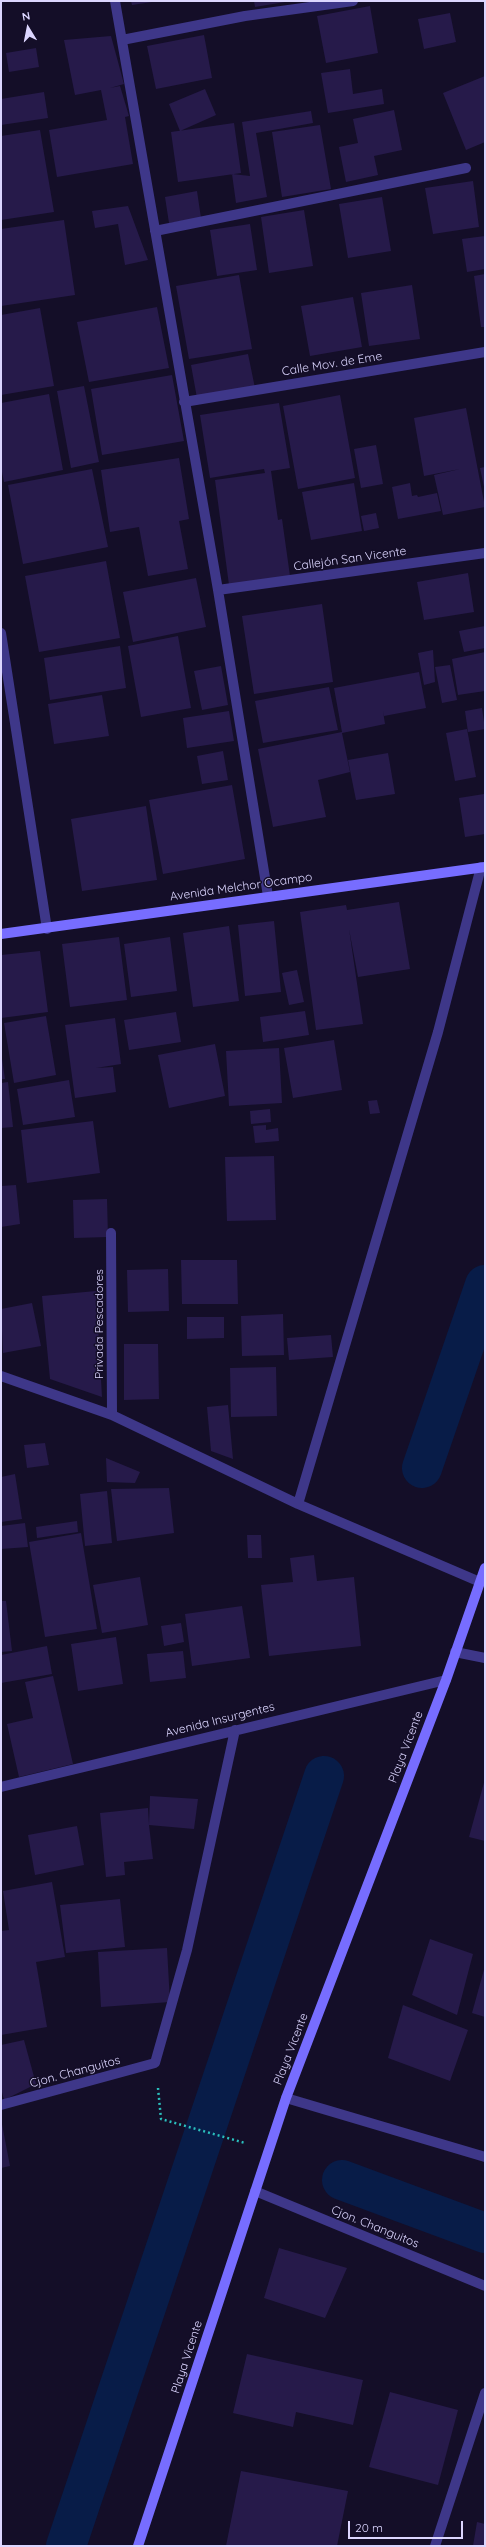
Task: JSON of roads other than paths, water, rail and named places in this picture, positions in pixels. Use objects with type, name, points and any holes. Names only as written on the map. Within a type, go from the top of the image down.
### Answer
[{"type":"street","points":[[115,1],[218,590],[268,896]]},
{"type":"street","points":[[122,40],[245,16],[353,1]]},
{"type":"street","points":[[155,231],[466,168]]},
{"type":"street","name":"Calle Mov. de Eme","points":[[184,402],[485,352]]},
{"type":"street","name":"Callejón San Vicente","points":[[218,590],[485,553]]},
{"type":"street","points":[[1,633],[47,929]]},
{"type":"street","points":[[298,1504],[438,1032],[483,867]]},
{"type":"street","name":"Avenida Melchor Ocampo","points":[[1,934],[47,929],[268,896],[483,867]]},
{"type":"street","name":"Privada Pescadores","points":[[111,1233],[112,1416]]},
{"type":"street","points":[[1,1376],[112,1416],[298,1504],[480,1582]]},
{"type":"street","name":"Playa Vicente","points":[[138,2546],[286,2098],[446,1680],[485,1568]]},
{"type":"street","points":[[455,1652],[485,1658]]},
{"type":"street","name":"Avenida Insurgentes","points":[[1,1787],[446,1680]]},
{"type":"street","name":"Cjon. Changuitos","points":[[1,2105],[155,2064],[187,1950],[234,1730]]},
{"type":"street","points":[[286,2098],[485,2156]]},
{"type":"street","name":"Cjon. Changuitos","points":[[255,2191],[485,2286]]},
{"type":"street","points":[[435,2546],[485,2393]]},
{"type":"waterway","points":[[422,1468],[485,1285]]},
{"type":"waterway","points":[[66,2546],[324,1776]]},
{"type":"waterway","points":[[342,2180],[485,2233]]}]
